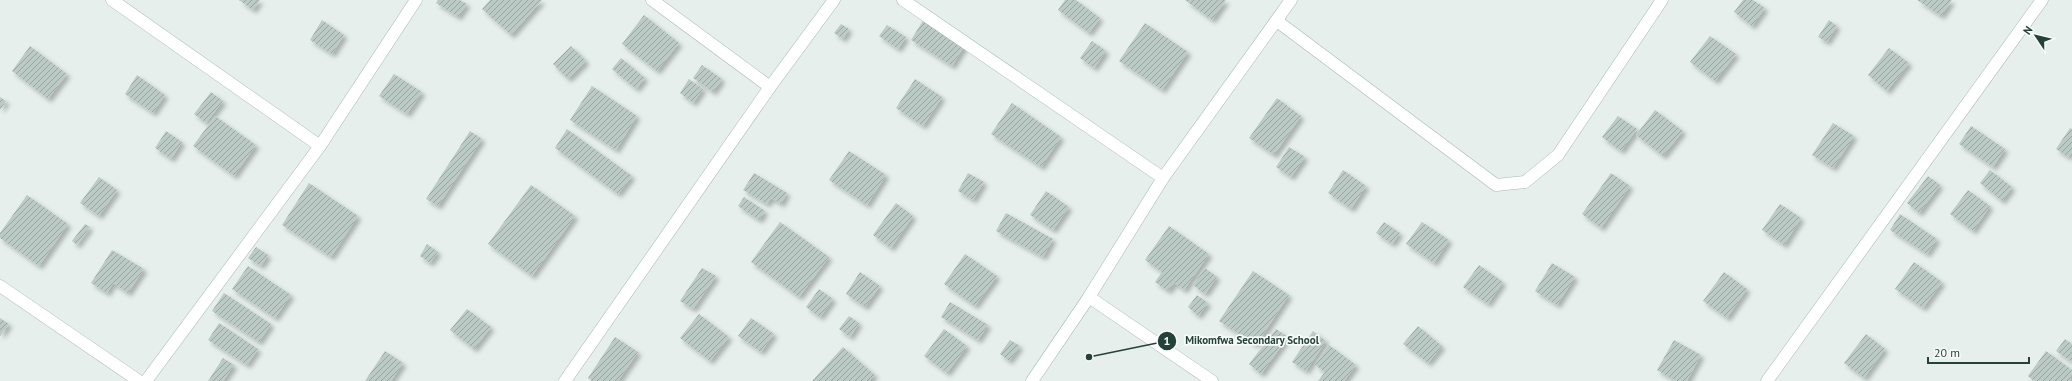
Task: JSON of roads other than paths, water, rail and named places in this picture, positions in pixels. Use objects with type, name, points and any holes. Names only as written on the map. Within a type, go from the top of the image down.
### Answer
[{"type":"street","points":[[112,0],[320,146]]},
{"type":"street","points":[[146,381],[320,146],[416,0]]},
{"type":"street","points":[[652,0],[770,87]]},
{"type":"street","points":[[565,381],[770,87],[834,0]]},
{"type":"street","points":[[903,0],[1163,178]]},
{"type":"street","points":[[1032,381],[1089,298],[1163,178],[1291,0]]},
{"type":"street","points":[[1277,21],[1496,185],[1525,182],[1558,155],[1662,0]]},
{"type":"street","points":[[1767,381],[2042,0]]},
{"type":"street","points":[[0,286],[139,381]]},
{"type":"street","points":[[1089,298],[1212,381]]},
{"type":"place","name":"Mikomfwa Secondary School","points":[[1089,357]]}]
